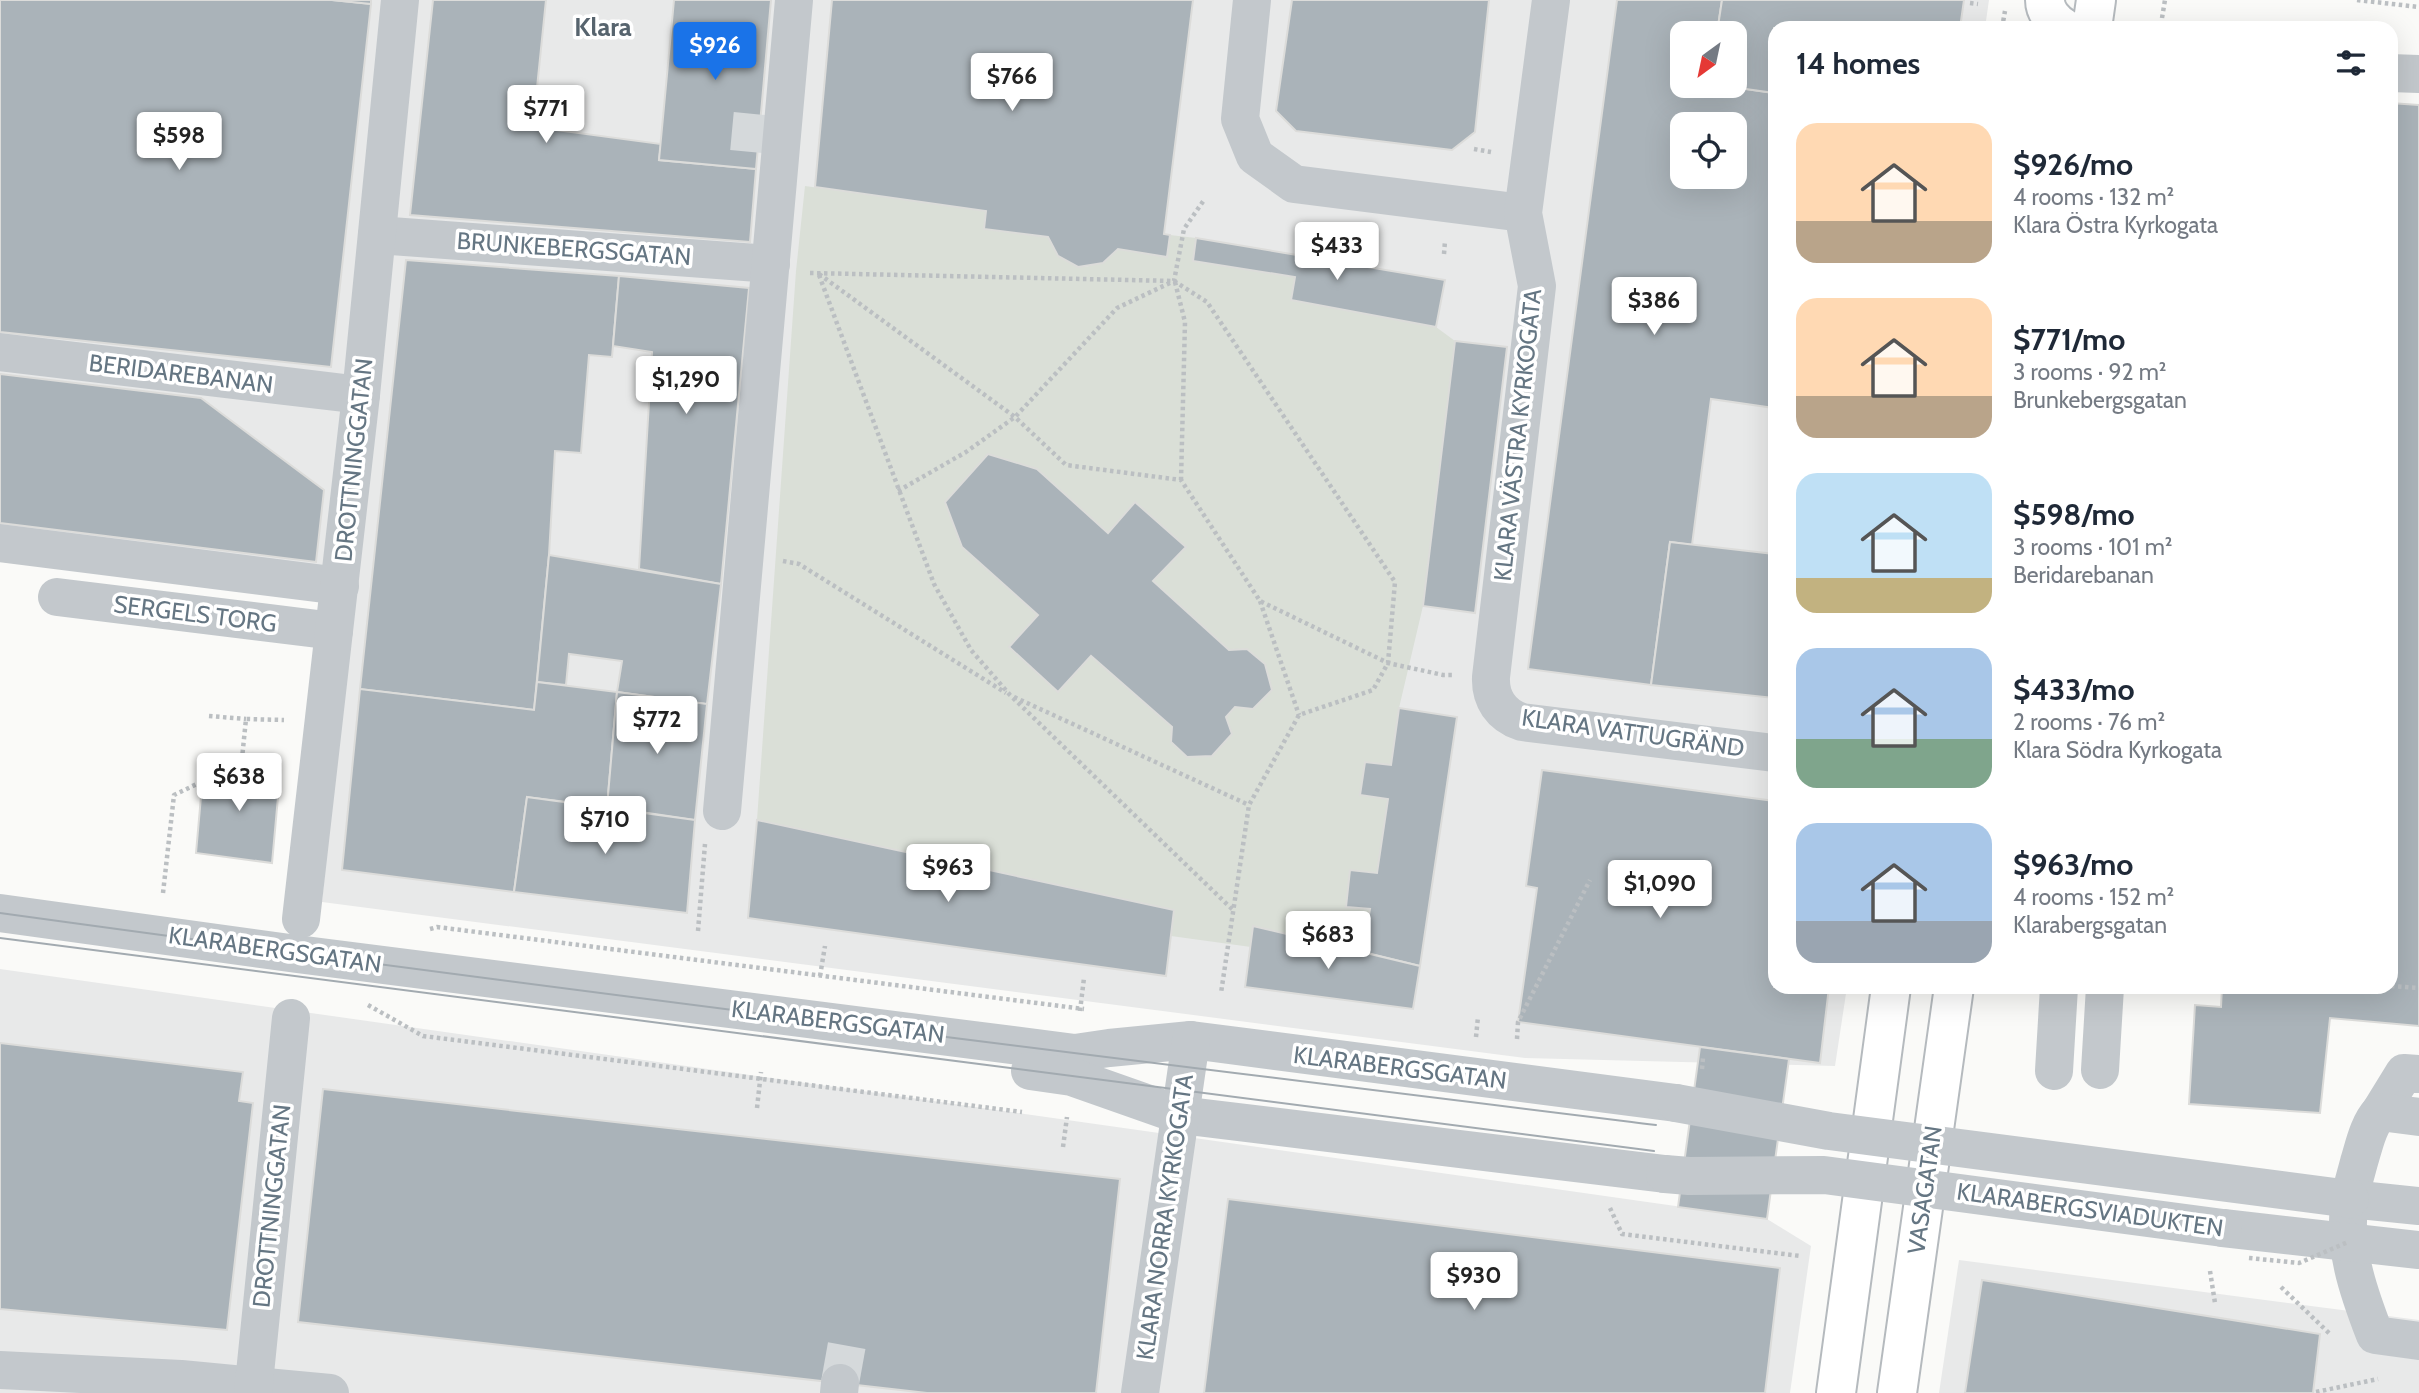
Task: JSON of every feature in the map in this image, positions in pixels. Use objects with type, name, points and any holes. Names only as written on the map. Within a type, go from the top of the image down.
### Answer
[{"type":"main road","points":[[2015,21],[2034,0]]},
{"type":"main road","points":[[2045,0],[2053,21]]},
{"type":"main road","points":[[2093,21],[2096,0]]},
{"type":"main road","points":[[1836,1393],[1890,994]]},
{"type":"main road","name":"VASAGATAN","points":[[1897,1393],[1953,994]]},
{"type":"street","name":"DROTTNINGGATAN","points":[[301,919],[361,395],[400,0]]},
{"type":"street","points":[[722,811],[771,264],[773,136],[794,0]]},
{"type":"street","points":[[1252,0],[1240,119],[1255,156],[1294,184],[1523,213]]},
{"type":"street","name":"KLARA VÄSTRA KYRKOGATA","points":[[1496,703],[1491,694],[1491,677],[1537,286],[1523,213],[1551,0]]},
{"type":"street","points":[[2398,73],[2419,74]]},
{"type":"street","name":"BRUNKEBERGSGATAN","points":[[377,235],[771,264]]},
{"type":"street","name":"BERIDAREBANAN","points":[[0,352],[361,395]]},
{"type":"street","points":[[0,543],[340,586]]},
{"type":"street","name":"SERGELS TORG","points":[[57,597],[334,631]]},
{"type":"street","name":"KLARA VATTUGRÄND","points":[[1496,703],[1512,718],[1522,722],[1768,751]]},
{"type":"street","name":"KLARABERGSGATAN","points":[[0,912],[297,954],[1075,1053],[1191,1040],[1675,1103]]},
{"type":"street","name":"KLARABERGSGATAN","points":[[0,938],[1072,1077],[1180,1115],[1665,1174]]},
{"type":"street","points":[[2054,1071],[2059,994]]},
{"type":"street","points":[[2100,1070],[2105,994]]},
{"type":"street","name":"DROTTNINGGATAN","points":[[253,1390],[291,1018]]},
{"type":"street","name":"KLARA NORRA KYRKOGATA","points":[[1140,1393],[1191,1040]]},
{"type":"street","points":[[2419,1074],[2404,1073],[2375,1118],[2364,1145],[2350,1199],[2348,1242],[2360,1297],[2375,1335],[2419,1341]]},
{"type":"street","name":"KLARABERGSVIADUKTEN","points":[[1675,1103],[1829,1131],[2419,1206]]},
{"type":"street","points":[[2380,1112],[2419,1117]]},
{"type":"street","name":"KLARABERGSVIADUKTEN","points":[[1665,1174],[1824,1175],[2254,1233],[2419,1251]]},
{"type":"street","points":[[0,1370],[181,1380],[253,1390],[330,1393]]},
{"type":"path","points":[[2162,18],[2165,0]]},
{"type":"path","points":[[2357,0],[2419,7]]},
{"type":"path","points":[[1970,3],[1978,4]]},
{"type":"path","points":[[1204,200],[1184,229],[1174,281],[1185,322],[1181,480],[1260,601],[1299,715]]},
{"type":"path","points":[[771,264],[818,274],[1174,281],[1207,302],[1395,582],[1388,663],[1373,690],[1299,715],[1249,805],[1221,993]]},
{"type":"path","points":[[818,274],[1015,417],[1066,465],[1181,480]]},
{"type":"path","points":[[818,274],[898,491],[940,595],[971,650],[1010,695],[1233,911]]},
{"type":"path","points":[[898,491],[966,452],[1015,417],[1117,308],[1174,281]]},
{"type":"path","points":[[746,558],[799,564],[1010,695],[1249,805]]},
{"type":"path","points":[[1260,601],[1388,663],[1443,675]]},
{"type":"path","points":[[209,716],[322,722]]},
{"type":"path","points":[[239,788],[246,719]]},
{"type":"path","points":[[163,893],[174,795],[203,781]]},
{"type":"path","points":[[698,931],[707,826],[722,811]]},
{"type":"path","points":[[1517,1039],[1518,1022],[1590,880]]},
{"type":"path","points":[[819,983],[825,946]]},
{"type":"path","points":[[2398,986],[2419,988]]},
{"type":"path","points":[[365,1003],[424,1036],[1027,1113]]},
{"type":"path","points":[[757,1108],[761,1072]]},
{"type":"path","points":[[1054,1116],[1081,1120]]},
{"type":"path","points":[[1609,1207],[1622,1234],[1800,1256]]},
{"type":"path","points":[[2210,1270],[2215,1303]]},
{"type":"path","points":[[2316,1392],[2378,1379]]},
{"type":"shaded area","points":[[0,0],[1989,0],[1986,21],[1768,21],[1768,994],[1846,994],[1835,1066],[1525,1058],[322,902],[353,580],[0,535]]},
{"type":"shaded area","points":[[805,186],[986,211],[984,229],[1048,237],[1063,257],[1079,266],[1098,263],[1118,249],[1167,256],[1170,235],[1196,238],[1295,277],[1292,300],[1436,327],[1455,341],[1423,606],[1399,708],[1391,765],[1365,762],[1360,795],[1388,799],[1377,873],[1350,870],[1346,906],[1370,909],[1363,952],[1253,927],[1251,947],[1171,936],[1174,910],[757,820],[796,271]]},
{"type":"shaded area","points":[[0,969],[1767,1219],[1811,1246],[1790,1393],[0,1393]]},
{"type":"shaded area","points":[[1959,1260],[2419,1320],[2419,1393],[1939,1393]]},
{"type":"building","points":[[0,0],[332,0],[371,4],[331,367],[0,332]]},
{"type":"building","points":[[332,0],[371,0],[371,4]]},
{"type":"building","points":[[433,0],[546,0],[533,127],[661,144],[659,160],[756,169],[750,242],[410,215]]},
{"type":"building","points":[[674,0],[771,0],[756,169],[659,160]]},
{"type":"building","points":[[832,0],[1193,0],[1164,234],[1170,235],[1167,257],[1118,249],[1103,263],[1078,267],[1058,256],[1048,237],[984,229],[986,211],[815,187]]},
{"type":"building","points":[[1292,0],[1489,0],[1475,132],[1452,150],[1296,131],[1276,111]]},
{"type":"building","points":[[1617,0],[1722,0],[1719,21],[1670,21],[1670,98],[1747,98],[1747,89],[1768,92],[1768,407],[1711,399],[1692,545],[1670,542],[1651,685],[1528,669]]},
{"type":"building","points":[[1722,0],[1964,0],[1961,21],[1768,21],[1768,92],[1747,89],[1747,21],[1719,21]]},
{"type":"building","points":[[2398,104],[2419,105],[2419,1026],[2330,1018],[2320,1113],[2189,1104],[2195,1005],[2221,1007],[2222,994],[2398,994]]},
{"type":"building","points":[[1196,238],[1445,280],[1436,327],[1291,300],[1295,277],[1193,261]]},
{"type":"building","points":[[406,260],[619,276],[612,357],[589,355],[581,453],[555,451],[549,555],[534,710],[360,689]]},
{"type":"building","points":[[619,276],[749,288],[721,584],[639,569],[652,352],[613,346]]},
{"type":"building","points":[[1455,341],[1507,347],[1475,613],[1423,606]]},
{"type":"building","points":[[0,374],[201,398],[324,490],[316,562],[0,523]]},
{"type":"building","points":[[988,454],[1037,469],[1108,533],[1135,502],[1186,547],[1153,581],[1229,650],[1247,649],[1265,664],[1272,690],[1253,709],[1235,707],[1226,717],[1232,734],[1212,756],[1187,757],[1171,742],[1172,727],[1091,656],[1058,692],[1009,647],[1038,615],[962,547],[945,502]]},
{"type":"building","points":[[1670,542],[1768,553],[1768,697],[1651,685]]},
{"type":"building","points":[[549,555],[721,584],[707,704],[617,692],[622,661],[569,654],[566,685],[537,682]]},
{"type":"building","points":[[537,682],[617,692],[607,807],[527,797],[514,892],[342,870],[360,689],[534,710]]},
{"type":"building","points":[[617,692],[707,704],[695,820],[607,807]]},
{"type":"building","points":[[1399,708],[1457,717],[1420,966],[1363,952],[1370,909],[1346,907],[1350,870],[1377,873],[1388,799],[1360,795],[1365,762],[1391,765]]},
{"type":"building","points":[[281,764],[272,863],[196,853],[203,774]]},
{"type":"building","points":[[1542,770],[1768,800],[1768,994],[1828,994],[1820,1063],[1518,1022],[1537,888],[1526,886]]},
{"type":"building","points":[[527,797],[695,820],[687,913],[514,892]]},
{"type":"building","points":[[757,820],[1174,910],[1166,976],[748,918]]},
{"type":"building","points":[[1253,926],[1420,966],[1413,1009],[1245,987]]},
{"type":"building","points":[[0,1043],[243,1072],[239,1101],[253,1103],[227,1330],[0,1309]]},
{"type":"building","points":[[1700,1047],[1789,1059],[1767,1219],[1678,1207]]},
{"type":"building","points":[[323,1089],[1120,1179],[1096,1393],[927,1393],[298,1322]]},
{"type":"building","points":[[1228,1199],[1780,1268],[1765,1393],[1204,1393]]},
{"type":"building","points":[[1982,1280],[2320,1334],[2313,1393],[1965,1393]]},
{"type":"tunnel","points":[[732,131],[764,134]]},
{"type":"tunnel","points":[[840,1383],[847,1344]]},
{"type":"tram line","points":[[0,913],[621,996],[1656,1125]]},
{"type":"tram line","points":[[0,938],[1654,1151]]},
{"type":"district","name":"Klara","points":[[603,27]]}]
